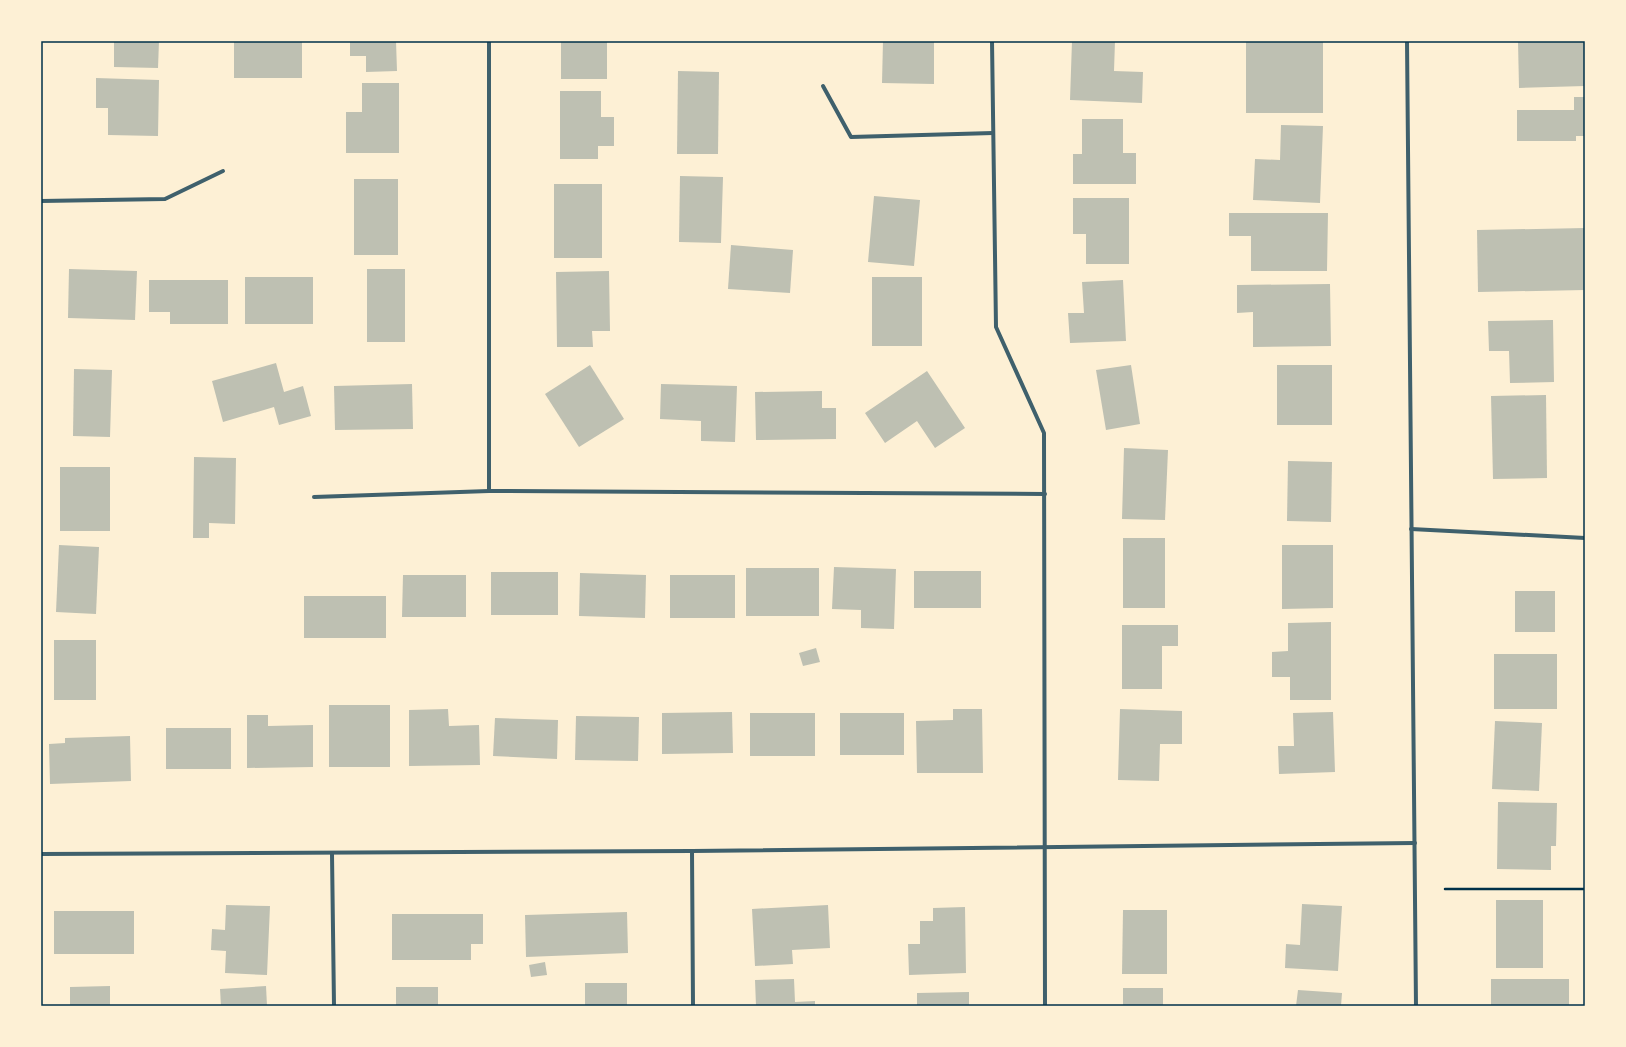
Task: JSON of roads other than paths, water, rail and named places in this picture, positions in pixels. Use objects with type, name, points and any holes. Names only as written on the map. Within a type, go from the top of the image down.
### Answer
[{"type":"street","points":[[489,41],[489,491]]},
{"type":"street","points":[[992,41],[996,327],[1044,433],[1043,847],[1045,1006]]},
{"type":"street","points":[[1407,41],[1416,1006]]},
{"type":"street","points":[[823,86],[851,137],[993,133]]},
{"type":"street","points":[[41,201],[165,199],[223,171]]},
{"type":"street","points":[[314,497],[489,491],[1045,494]]},
{"type":"street","points":[[1411,529],[1585,538]]},
{"type":"street","points":[[41,854],[332,854],[1415,843]]},
{"type":"street","points":[[692,851],[693,1006]]},
{"type":"street","points":[[332,854],[334,1006]]}]
